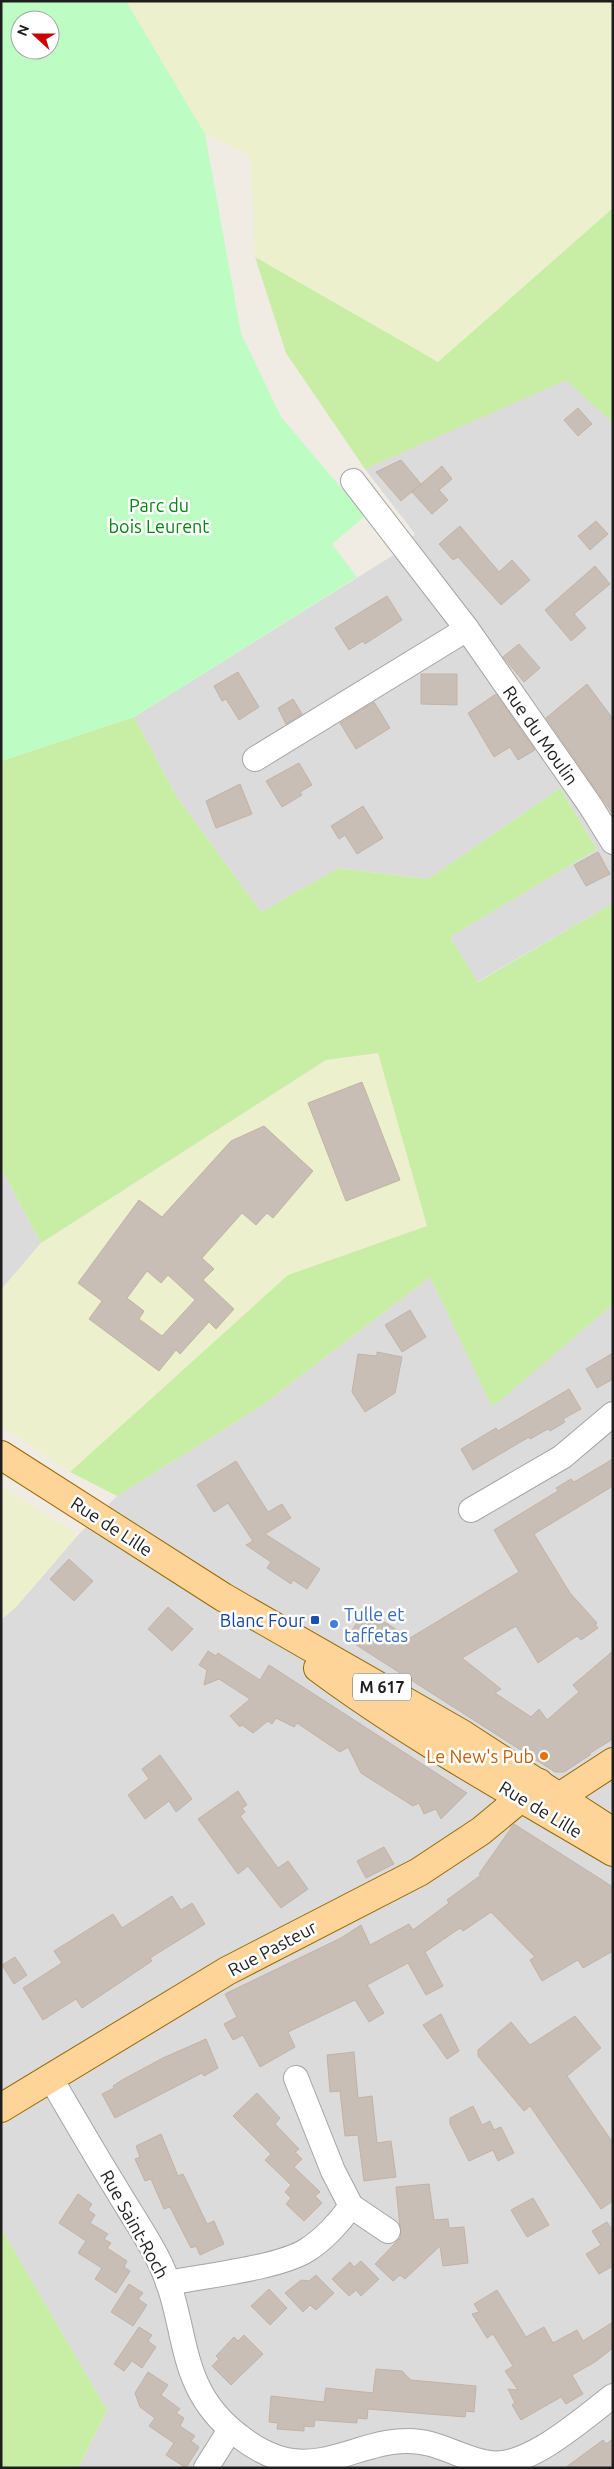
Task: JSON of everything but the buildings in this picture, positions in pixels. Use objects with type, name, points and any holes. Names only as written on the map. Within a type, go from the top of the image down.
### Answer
[{"type":"main road","name":"Rue de Lille","points":[[1,1455],[223,1597],[354,1694],[540,1796],[613,1832]]},
{"type":"main road","name":"Rue Pasteur","points":[[1,2108],[227,1971],[419,1872],[481,1830],[540,1796],[613,1762]]},
{"type":"main road","name":"Rue de Lille","points":[[540,1796],[613,1852]]},
{"type":"street","name":"Rue du Moulin","points":[[353,481],[467,629],[590,805],[613,842]]},
{"type":"street","points":[[255,759],[467,629]]},
{"type":"street","points":[[471,1510],[562,1457],[613,1414]]},
{"type":"street","name":"Rue Saint-Roch","points":[[50,2077],[157,2256],[168,2282],[192,2377],[212,2410],[230,2430],[254,2447],[285,2460],[345,2462],[381,2444],[408,2441],[432,2443],[489,2463],[512,2462],[530,2455],[613,2396]]},
{"type":"street","points":[[296,2078],[333,2171],[351,2206],[388,2231]]},
{"type":"street","points":[[168,2282],[280,2261],[307,2250],[351,2206]]},
{"type":"street","points":[[206,2468],[230,2430]]},
{"type":"shaded area","points":[[566,379],[613,423],[613,903],[477,982],[450,937],[597,849],[560,788],[428,879],[338,868],[261,912],[177,797],[134,717],[400,551],[415,534],[365,469]]},
{"type":"shaded area","points":[[1,1168],[41,1243],[1,1290]]},
{"type":"shaded area","points":[[430,1277],[492,1406],[613,1304],[613,2468],[78,2468],[107,2410],[1,2228],[1,1620],[16,1607],[78,1535],[117,1496],[261,1406]]},
{"type":"green space","name":"Parc du bois Leurent","points":[[1,1],[126,1],[205,134],[241,333],[281,417],[365,516],[332,544],[357,577],[134,717],[1,761]]},
{"type":"green space","points":[[126,1],[613,1],[613,208],[438,362],[255,257],[250,155],[205,134]]},
{"type":"green space","points":[[613,208],[613,423],[566,380],[365,469],[286,353],[255,257],[438,362]]},
{"type":"green space","points":[[134,717],[177,797],[261,912],[338,868],[428,879],[560,788],[597,849],[450,937],[478,982],[613,903],[613,1304],[492,1407],[430,1277],[261,1406],[117,1496],[70,1472],[288,1275],[427,1226],[378,1053],[326,1060],[41,1243],[1,1168],[1,761]]},
{"type":"green space","points":[[378,1053],[427,1226],[288,1275],[70,1472],[1,1426],[1,1290],[41,1243],[326,1060]]},
{"type":"green space","points":[[1,1486],[78,1535],[16,1607],[1,1620]]},
{"type":"green space","points":[[1,2228],[107,2410],[78,2468],[1,2468]]},
{"type":"place","name":"Blanc Four","points":[[315,1620]]},
{"type":"place","name":"Tulle et taffetas","points":[[334,1624]]},
{"type":"place","name":"Le New's Pub","points":[[544,1756]]}]
